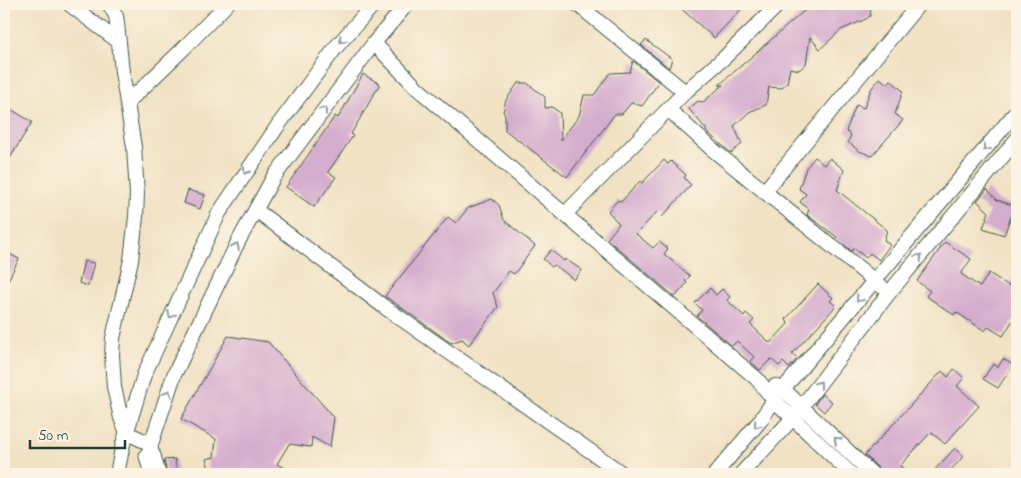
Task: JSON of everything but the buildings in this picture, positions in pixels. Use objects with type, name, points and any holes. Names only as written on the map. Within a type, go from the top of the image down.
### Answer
[{"type":"street","points":[[68,4],[119,42]]},
{"type":"street","points":[[109,4],[116,16],[134,147],[137,194],[131,260],[113,338],[114,386],[121,418],[127,433],[151,462]]},
{"type":"street","points":[[127,103],[183,50],[227,4]]},
{"type":"street","points":[[117,474],[144,375],[219,213],[279,124],[337,46],[374,4]]},
{"type":"street","points":[[151,462],[174,375],[238,242],[273,178],[374,43],[407,4]]},
{"type":"street","points":[[565,214],[668,109],[779,4]]},
{"type":"street","points":[[764,192],[919,4]]},
{"type":"street","points":[[586,7],[686,92]]},
{"type":"street","points":[[374,43],[417,88],[757,379],[779,394],[802,406],[872,474]]},
{"type":"street","points":[[668,109],[712,149],[889,293]]},
{"type":"street","points":[[714,474],[1017,110]]},
{"type":"street","points":[[741,474],[802,406],[889,293],[1017,139]]},
{"type":"street","points":[[256,210],[383,306],[623,474]]},
{"type":"street","points":[[779,394],[792,418],[851,474]]}]
